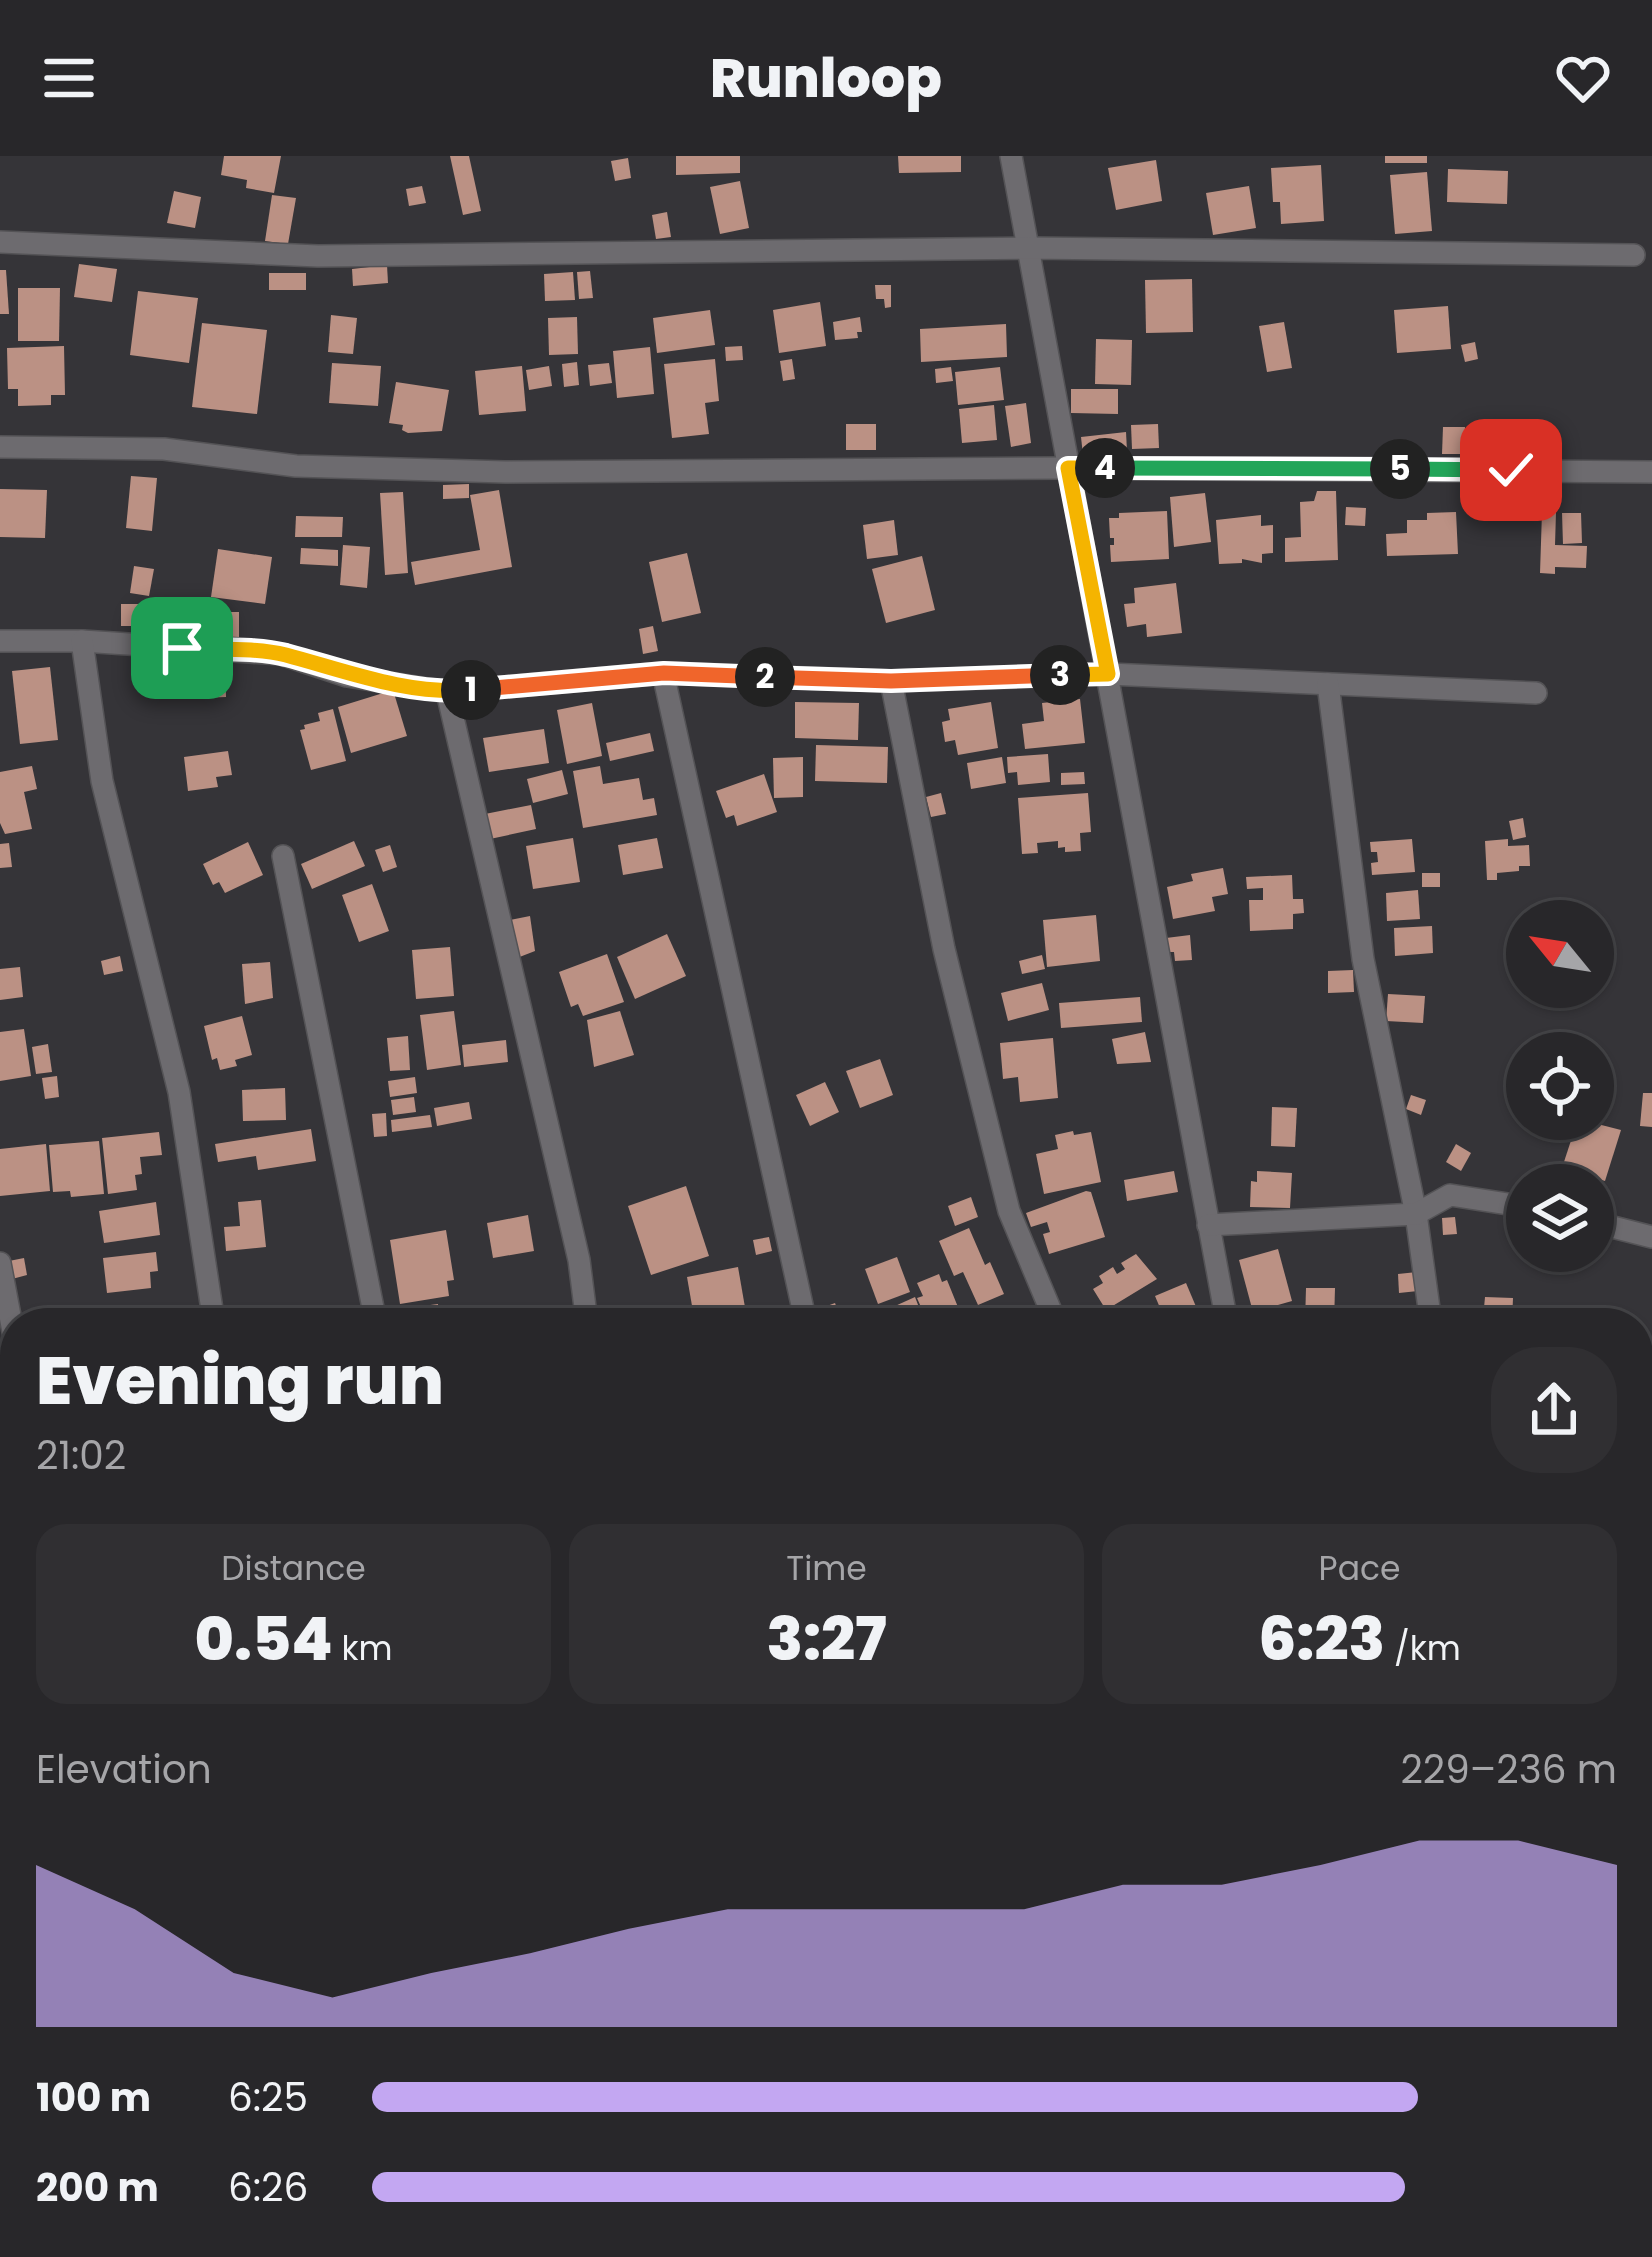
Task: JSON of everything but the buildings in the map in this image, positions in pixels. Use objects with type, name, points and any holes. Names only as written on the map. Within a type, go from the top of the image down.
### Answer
[{"type":"street","points":[[1011,156],[1224,1308]]},
{"type":"street","points":[[0,242],[318,256],[1030,248],[1634,255]]},
{"type":"street","points":[[0,446],[164,448],[296,466],[505,472],[1068,468],[1652,472]]},
{"type":"street","points":[[0,641],[82,641],[281,654],[347,676],[447,692],[664,673],[891,681],[1108,674],[1536,693]]},
{"type":"street","points":[[82,641],[102,781],[179,1092],[212,1308]]},
{"type":"street","points":[[664,673],[803,1308]]},
{"type":"street","points":[[891,681],[944,949],[1009,1210],[1050,1308]]},
{"type":"street","points":[[1328,684],[1363,959],[1416,1214],[1429,1308]]},
{"type":"street","points":[[447,692],[579,1260],[585,1308]]},
{"type":"street","points":[[283,856],[373,1308]]},
{"type":"street","points":[[1208,1225],[1416,1214],[1450,1195],[1506,1204]]},
{"type":"street","points":[[1614,1227],[1652,1237]]},
{"type":"street","points":[[0,1263],[9,1308]]},
{"type":"route","points":[[182,648],[281,654],[347,676],[447,692],[664,673],[891,681],[1108,674],[1068,468],[1511,470]]}]
